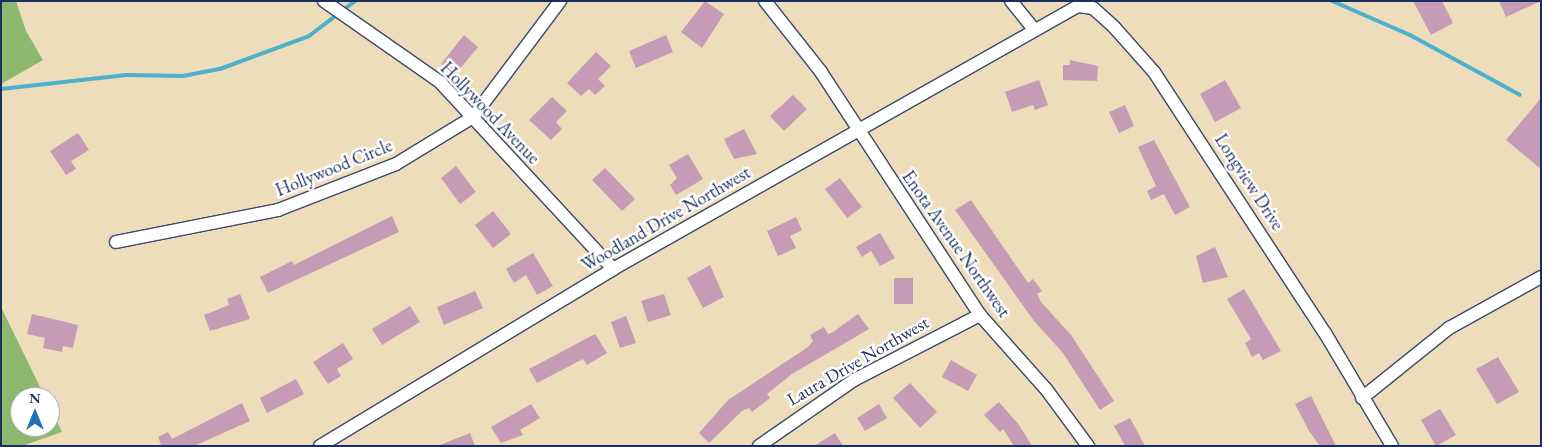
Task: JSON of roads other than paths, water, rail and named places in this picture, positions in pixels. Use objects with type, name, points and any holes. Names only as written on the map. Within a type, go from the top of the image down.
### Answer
[{"type":"street","name":"Hollywood Avenue","points":[[324,1],[440,82],[613,269]]},
{"type":"street","name":"Hollywood Circle","points":[[116,242],[278,210],[396,164],[473,117],[560,1]]},
{"type":"street","points":[[765,1],[822,72],[856,130]]},
{"type":"street","points":[[1011,1],[1032,28]]},
{"type":"street","name":"Longview Drive","points":[[1032,28],[1078,6],[1093,8],[1114,27],[1154,72],[1193,127],[1392,446]]},
{"type":"street","name":"Woodland Drive Northwest","points":[[320,446],[613,269],[1032,28]]},
{"type":"street","name":"Enota Avenue Northwest","points":[[856,130],[980,315],[1046,389],[1088,446]]},
{"type":"street","points":[[1362,398],[1449,328],[1541,277]]},
{"type":"street","name":"Laura Drive Northwest","points":[[759,446],[854,380],[980,315]]},
{"type":"waterway","points":[[1,89],[126,75],[183,76],[220,69],[309,36],[355,1]]},
{"type":"waterway","points":[[1332,1],[1410,35],[1520,95]]}]
